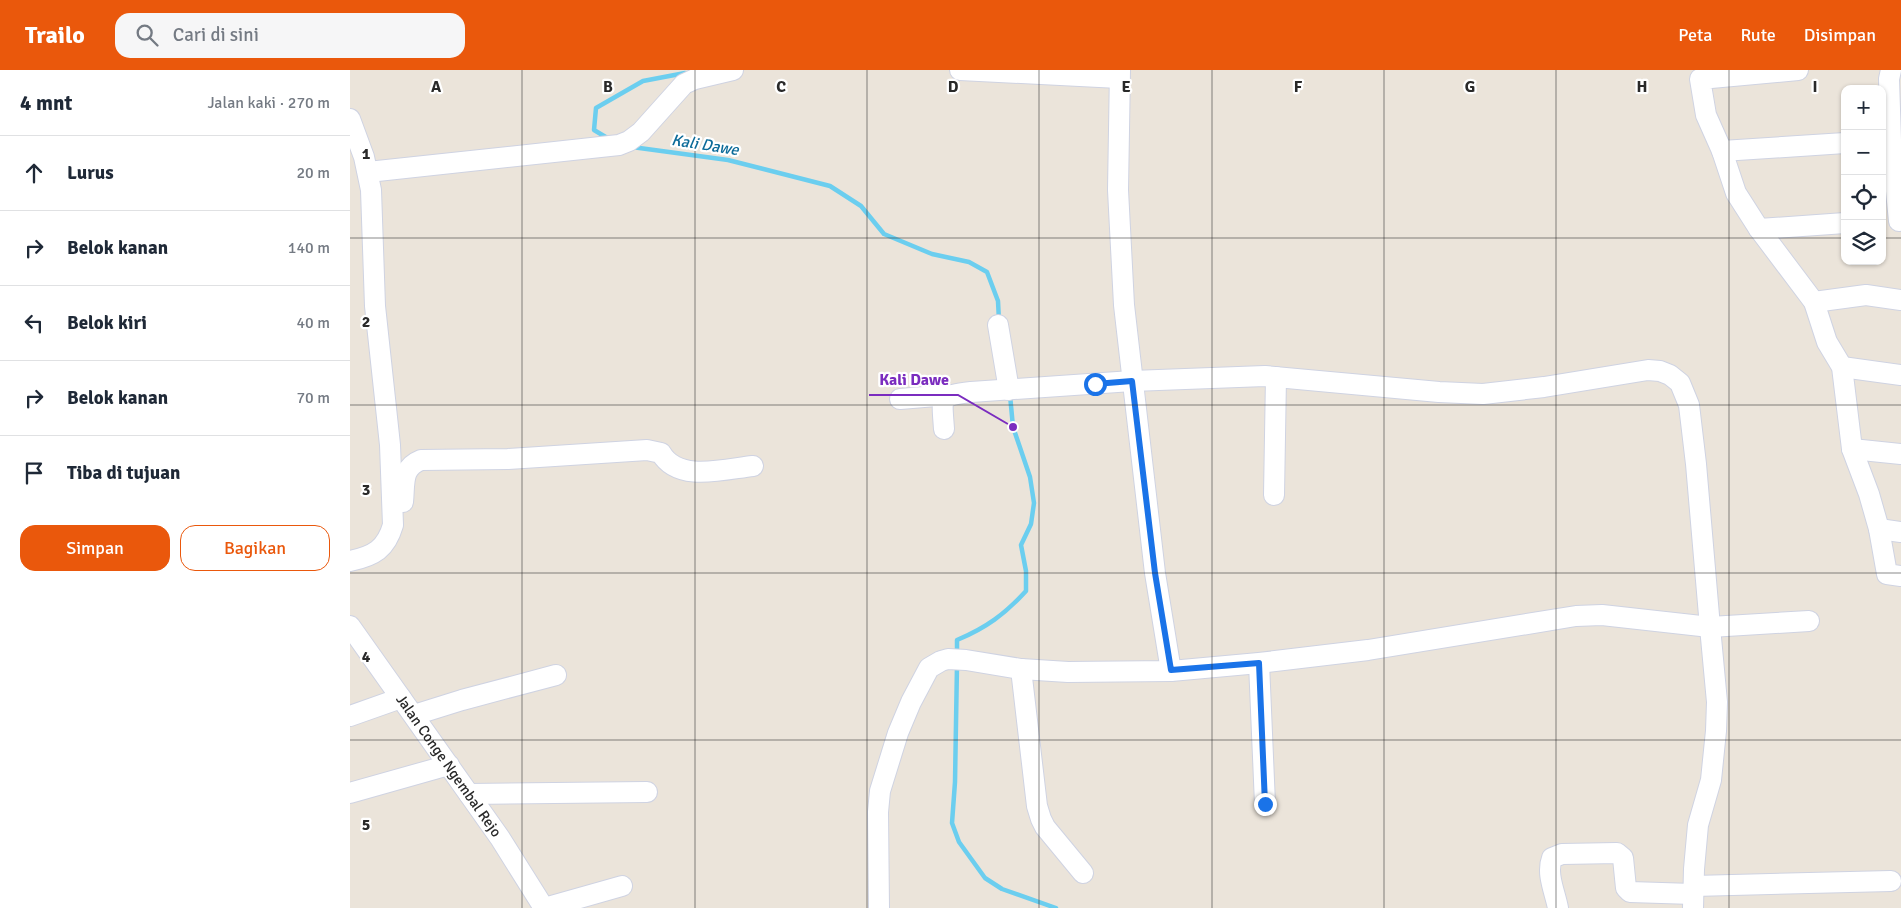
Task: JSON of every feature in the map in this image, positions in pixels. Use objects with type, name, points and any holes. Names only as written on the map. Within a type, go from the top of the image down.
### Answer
[{"type":"street","points":[[368,172],[608,148],[629,141],[641,132],[684,84],[695,79],[733,70]]},
{"type":"street","points":[[960,70],[1119,74],[1118,190],[1120,250],[1132,381],[1155,573],[1171,670]]},
{"type":"street","points":[[1798,70],[1700,79],[1706,115],[1722,151],[1736,193],[1759,229],[1814,302],[1827,342],[1842,367],[1852,449],[1869,494],[1879,529],[1887,574],[1901,576]]},
{"type":"street","points":[[1891,70],[1887,140],[1894,221]]},
{"type":"street","points":[[350,119],[368,172],[371,190],[375,306],[390,446],[394,525],[390,537],[384,546],[374,553],[350,561]]},
{"type":"street","points":[[1722,151],[1841,143]]},
{"type":"street","points":[[1759,229],[1841,222]]},
{"type":"street","points":[[1814,302],[1866,295],[1901,300]]},
{"type":"street","points":[[998,326],[1009,390]]},
{"type":"street","points":[[1842,367],[1901,375]]},
{"type":"street","points":[[900,399],[1132,381],[1245,376],[1470,394],[1525,390],[1648,370],[1660,371],[1670,375],[1680,383],[1689,406],[1696,464],[1717,702],[1712,780],[1698,825],[1693,896]]},
{"type":"street","points":[[1274,495],[1276,377]]},
{"type":"street","points":[[944,429],[943,403],[944,398],[948,395]]},
{"type":"street","points":[[1852,449],[1901,454]]},
{"type":"street","points":[[394,525],[403,512],[405,474],[407,469],[412,463],[421,460],[508,459],[638,451],[661,453],[671,465],[689,471],[709,471],[753,466]]},
{"type":"street","points":[[1879,529],[1901,532]]},
{"type":"street","points":[[879,908],[878,812],[880,792],[898,734],[911,702],[923,679],[935,664],[957,660],[1021,669],[1068,672],[1171,670],[1259,663],[1368,650],[1576,616],[1602,615],[1710,627],[1809,621]]},
{"type":"street","name":"Jalan Conge Ngembal Rejo","points":[[350,626],[500,838],[544,908]]},
{"type":"street","points":[[1259,663],[1265,804]]},
{"type":"street","points":[[1021,669],[1040,819],[1083,873]]},
{"type":"street","points":[[414,715],[556,675]]},
{"type":"street","points":[[350,716],[402,698]]},
{"type":"street","points":[[350,793],[449,765]]},
{"type":"street","points":[[469,794],[647,792]]},
{"type":"street","points":[[1558,908],[1551,881],[1550,868],[1552,858],[1562,854],[1617,852],[1623,858],[1626,888],[1630,892],[1693,896],[1891,881]]},
{"type":"street","points":[[544,908],[622,886]]},
{"type":"waterway","name":"Kali Dawe","points":[[609,139],[594,130],[596,108],[643,81],[685,73]]},
{"type":"waterway","name":"Kali Dawe","points":[[632,147],[728,160],[830,186],[861,206],[884,234],[932,254],[969,262],[987,272],[998,301],[999,321]]},
{"type":"waterway","name":"Kali Dawe","points":[[957,655],[957,640],[977,631],[994,620],[1026,591],[1026,571],[1021,545],[1031,524],[1034,503],[1030,477],[1013,427],[1010,395]]},
{"type":"waterway","name":"Kali Dawe","points":[[957,665],[955,782],[952,823],[959,842],[985,878],[1002,889],[1056,908]]},
{"type":"place","name":"Kali Dawe","points":[[1013,427]]},
{"type":"route","points":[[1095,384],[1132,381],[1155,573],[1171,670],[1259,663],[1265,804]]}]
